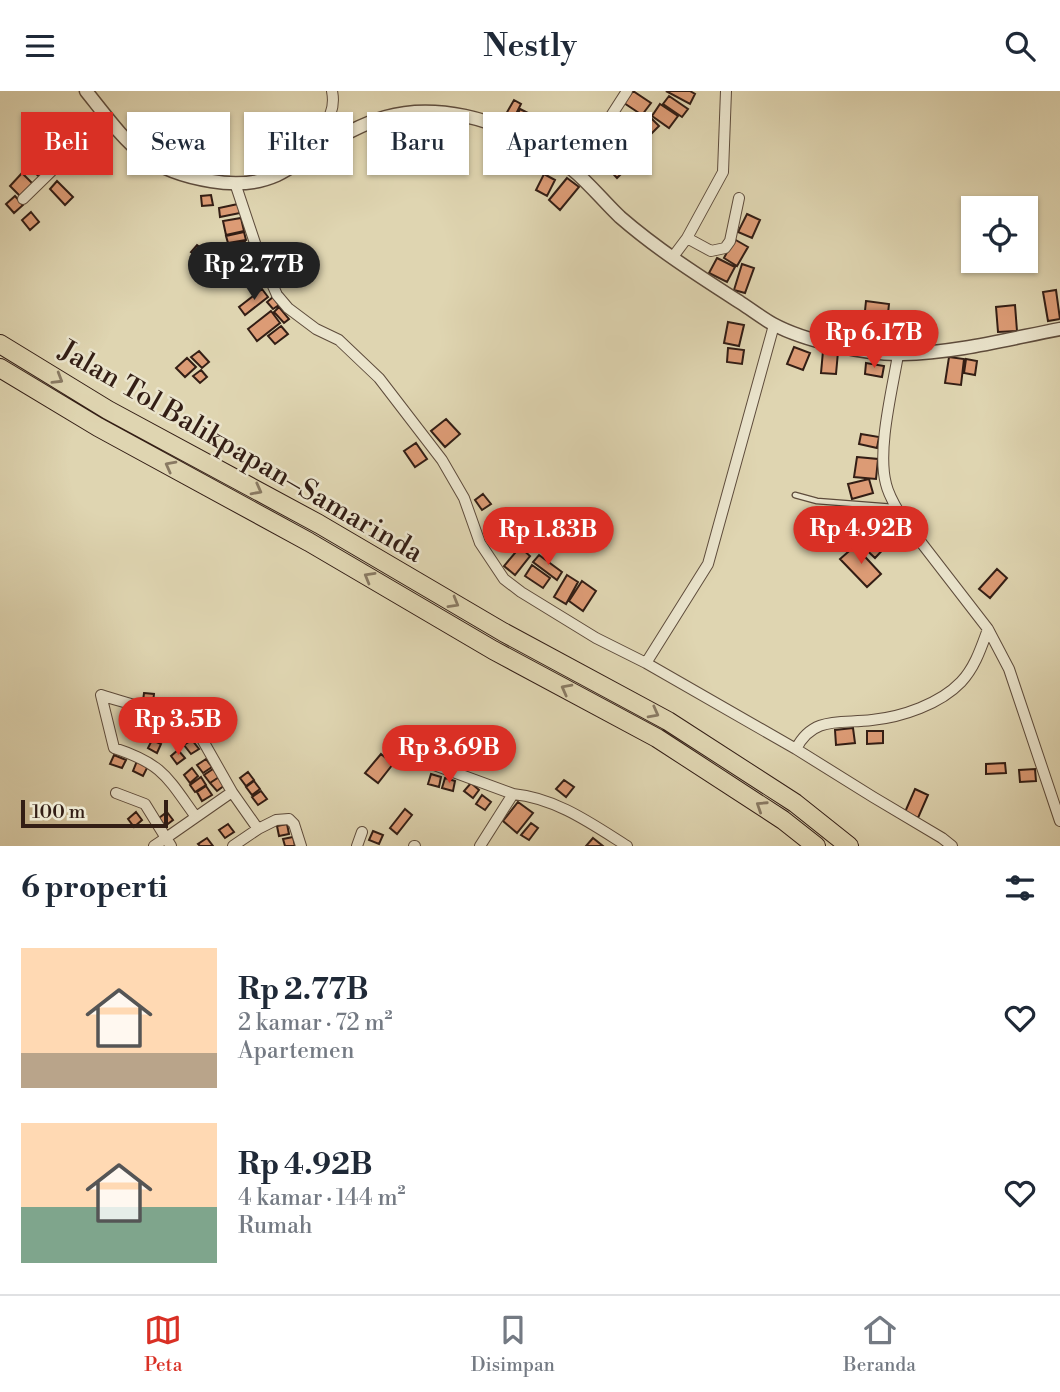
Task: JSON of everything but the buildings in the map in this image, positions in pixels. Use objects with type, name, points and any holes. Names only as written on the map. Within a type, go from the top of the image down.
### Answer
[{"type":"highway","name":"Jalan Tol Balikpapan–Samarinda","points":[[0,344],[108,410],[319,524],[503,632],[668,721],[795,803],[849,846]]},
{"type":"highway","name":"Jalan Tol Balikpapan–Samarinda","points":[[0,368],[98,427],[309,542],[494,650],[657,738],[783,820],[816,846]]},
{"type":"street","points":[[86,91],[102,112]]},
{"type":"street","points":[[332,91],[332,112]]},
{"type":"street","points":[[614,112],[627,91]]},
{"type":"street","points":[[672,258],[687,238],[723,172],[726,91]]},
{"type":"street","points":[[353,130],[377,118],[411,112],[466,117],[483,122]]},
{"type":"street","points":[[113,125],[134,147],[168,171],[194,179],[235,183],[276,175]]},
{"type":"street","points":[[23,199],[48,175]]},
{"type":"street","points":[[578,175],[630,225],[698,277],[774,325],[838,346],[898,355],[943,352],[1060,329]]},
{"type":"street","points":[[235,183],[258,252],[277,295],[288,308],[316,330],[339,340],[379,378],[442,460],[464,498],[480,543],[504,579],[596,638],[646,663],[796,749],[943,838],[951,846]]},
{"type":"street","points":[[687,238],[711,251],[725,248],[730,241],[739,198]]},
{"type":"street","points":[[646,663],[708,564],[774,325]]},
{"type":"street","points":[[898,355],[887,422],[883,465],[885,482],[895,507],[988,629],[1009,669],[1060,821]]},
{"type":"street","points":[[796,749],[801,740],[831,721],[872,720],[913,710],[939,699],[961,682],[978,657],[988,629]]},
{"type":"street","points":[[196,817],[159,769],[138,756],[114,748],[101,695],[174,719],[198,732],[232,792],[258,829]]},
{"type":"street","points":[[407,755],[513,795],[550,803],[576,814],[627,846]]},
{"type":"street","points":[[154,846],[169,842],[196,817],[232,792]]},
{"type":"street","points":[[116,793],[145,804],[169,842]]},
{"type":"street","points":[[480,846],[513,795]]},
{"type":"street","points":[[233,846],[276,820],[289,819],[294,824],[301,846]]},
{"type":"street","points":[[357,846],[362,832]]},
{"type":"lane","points":[[795,495],[817,501],[895,507]]}]
